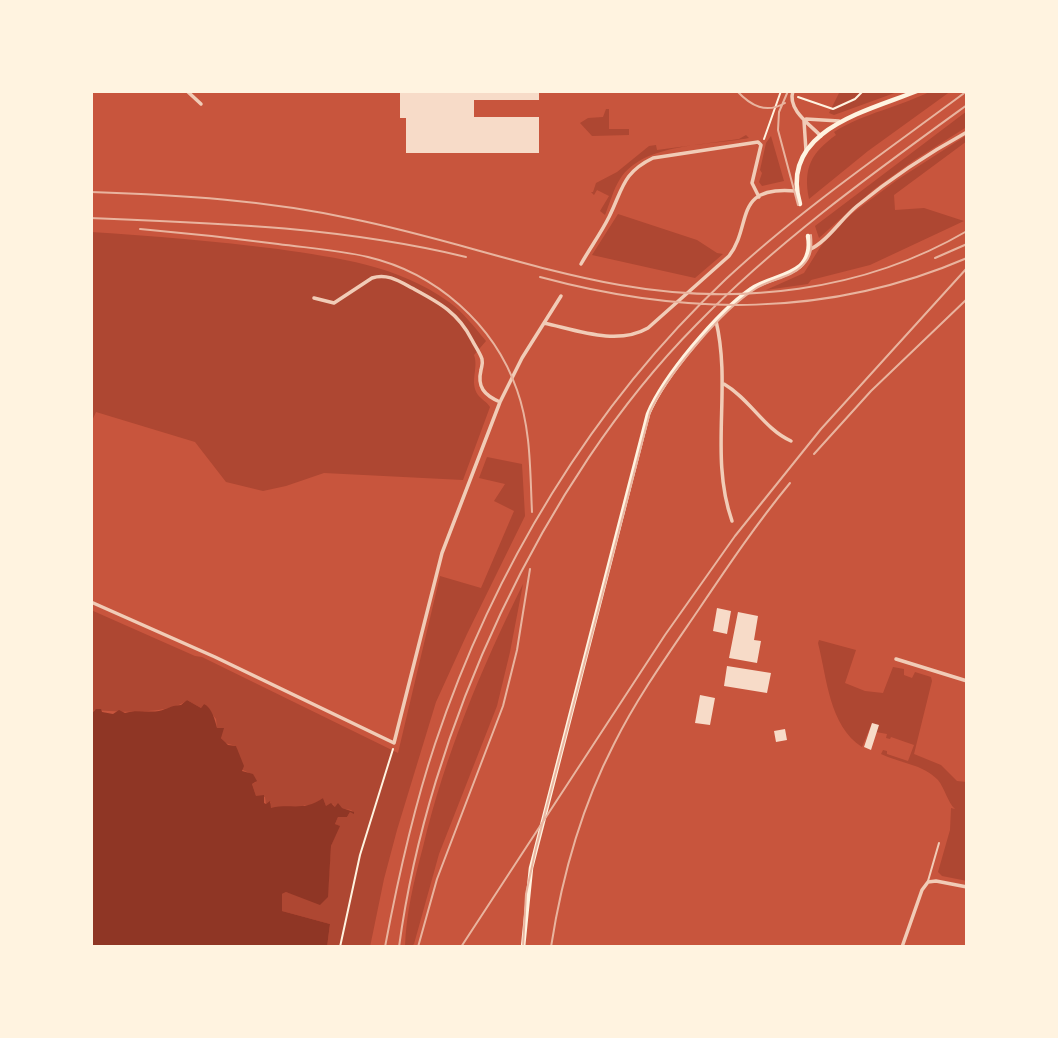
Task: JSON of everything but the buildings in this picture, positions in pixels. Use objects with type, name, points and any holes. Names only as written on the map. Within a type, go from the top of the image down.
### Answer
[{"type":"main road","points":[[800,204],[796,191],[798,171],[806,152],[821,136],[839,121],[917,91]]},
{"type":"main road","points":[[523,947],[531,868],[644,426],[656,395],[716,321],[738,299],[758,284],[797,268],[805,260],[809,250],[808,236]]},
{"type":"street","points":[[187,91],[201,104]]},
{"type":"street","points":[[793,92],[793,106],[821,136]]},
{"type":"street","points":[[804,119],[839,121]]},
{"type":"street","points":[[804,119],[806,152]]},
{"type":"street","points":[[809,250],[822,243],[856,207],[888,182],[967,132]]},
{"type":"street","points":[[581,264],[610,216],[627,176],[653,158],[751,142],[761,145],[752,183],[759,197]]},
{"type":"street","points":[[544,323],[614,337],[638,334],[729,256],[747,209],[759,197],[775,190],[796,191]]},
{"type":"street","points":[[314,298],[334,303],[379,276],[396,280],[439,302],[451,310],[468,332],[482,359],[479,382],[482,390],[490,398],[500,402]]},
{"type":"street","points":[[91,602],[215,657],[394,743],[436,571],[500,402],[561,296]]},
{"type":"street","points":[[716,321],[724,383],[722,477],[725,501],[732,521]]},
{"type":"street","points":[[724,383],[753,407],[779,435],[791,441]]},
{"type":"street","points":[[896,659],[967,681]]},
{"type":"street","points":[[901,947],[922,890],[928,882],[967,887]]},
{"type":"lane","points":[[928,882],[939,843]]},
{"type":"path","points":[[761,145],[781,91]]},
{"type":"path","points":[[793,92],[804,101],[809,100],[833,109],[855,99],[863,91]]},
{"type":"path","points":[[340,947],[360,855],[394,743]]},
{"type":"shaded area","points":[[840,91],[900,91],[834,115],[829,113]]},
{"type":"shaded area","points":[[931,91],[951,91],[868,151],[809,199],[808,170],[820,148],[836,135],[834,132]]},
{"type":"shaded area","points":[[606,109],[609,109],[609,129],[629,129],[629,135],[592,136],[580,123],[588,118],[603,117]]},
{"type":"shaded area","points":[[967,111],[965,128],[873,190],[819,238],[815,226]]},
{"type":"shaded area","points":[[746,135],[749,138],[678,148],[645,158],[631,167],[620,179],[605,215],[600,211],[609,196],[597,190],[594,195],[591,192],[596,183],[617,172],[649,146],[656,145],[657,150],[739,139]]},
{"type":"shaded area","points":[[967,135],[967,141],[894,195],[895,210],[924,208],[964,221],[870,265],[811,280],[808,284],[766,290],[804,273],[836,227],[897,180]]},
{"type":"shaded area","points":[[771,136],[784,181],[762,186],[759,182],[762,173],[760,170],[766,143]]},
{"type":"shaded area","points":[[618,214],[697,240],[723,254],[695,278],[592,255]]},
{"type":"shaded area","points":[[91,232],[278,249],[345,260],[409,279],[449,302],[486,341],[474,355],[474,385],[478,395],[490,407],[463,480],[324,473],[263,491],[226,482],[195,442],[96,412],[91,423]]},
{"type":"shaded area","points":[[487,457],[522,464],[525,516],[436,702],[397,830],[370,947],[327,947],[330,924],[282,911],[282,894],[328,890],[331,846],[339,826],[335,824],[338,817],[347,817],[350,812],[354,813],[333,804],[326,806],[323,798],[312,806],[304,805],[302,808],[273,809],[269,806],[271,802],[266,804],[265,797],[256,796],[252,784],[256,782],[253,775],[241,769],[236,746],[225,743],[220,736],[223,729],[217,728],[216,719],[204,704],[201,708],[187,700],[179,705],[156,710],[94,710],[91,714],[91,610],[202,657],[398,753],[440,576],[481,588],[514,511],[494,501],[505,484],[479,478]]},
{"type":"shaded area","points":[[523,584],[497,706],[439,854],[414,944],[405,947],[414,884],[442,779],[479,680]]},
{"type":"shaded area","points":[[819,640],[856,650],[845,683],[865,691],[883,693],[893,667],[904,669],[904,675],[912,678],[915,672],[931,677],[914,754],[941,765],[957,781],[967,782],[967,881],[942,876],[938,872],[950,830],[951,808],[955,809],[938,780],[925,770],[881,754],[883,750],[887,751],[887,754],[908,761],[914,745],[891,737],[886,738],[887,734],[876,732],[878,725],[872,723],[862,747],[851,738],[842,727],[831,700]]},
{"type":"shaded area","points":[[187,700],[201,708],[204,704],[209,708],[217,728],[224,728],[221,738],[228,745],[236,746],[244,766],[242,771],[253,774],[257,781],[252,784],[256,796],[264,795],[264,803],[270,801],[271,808],[309,805],[323,798],[326,806],[331,803],[335,807],[338,803],[342,808],[354,812],[350,812],[347,817],[338,817],[335,824],[340,826],[331,846],[328,897],[320,905],[286,892],[282,894],[282,911],[330,924],[327,947],[91,947],[91,714],[96,709],[113,714],[119,710],[125,713],[159,711],[181,705]]},
{"type":"tram line","points":[[737,91],[759,107],[771,108],[785,103]]},
{"type":"tram line","points":[[788,91],[779,112],[778,130],[798,205]]},
{"type":"tram line","points":[[523,947],[526,894],[536,848],[650,412],[681,363],[726,312],[755,289],[793,273],[803,265],[811,251],[811,235]]},
{"type":"railway","points":[[385,947],[420,794],[459,679],[517,554],[590,436],[632,380],[677,328],[726,279],[813,205],[967,91]]},
{"type":"railway","points":[[399,947],[414,865],[436,781],[465,696],[501,614],[542,533],[589,458],[640,388],[727,294],[827,209],[967,105]]},
{"type":"railway","points":[[91,192],[288,207],[387,226],[586,278],[665,291],[709,294],[799,289],[843,280],[886,268],[927,252],[967,231]]},
{"type":"railway","points":[[91,218],[280,228],[373,239],[466,257]]},
{"type":"railway","points":[[140,229],[323,249],[368,257],[417,275],[439,289],[478,323],[507,366],[522,405],[530,466],[532,512]]},
{"type":"railway","points":[[935,258],[967,244]]},
{"type":"railway","points":[[540,277],[648,299],[756,305],[809,301],[862,292],[915,278],[967,258]]},
{"type":"railway","points":[[461,947],[665,635],[735,536],[821,429],[967,268]]},
{"type":"railway","points":[[814,454],[871,391],[967,299]]},
{"type":"railway","points":[[551,947],[574,843],[602,768],[614,744],[665,658],[743,545],[790,483]]},
{"type":"railway","points":[[418,947],[437,879],[503,706],[517,650],[530,569]]}]
